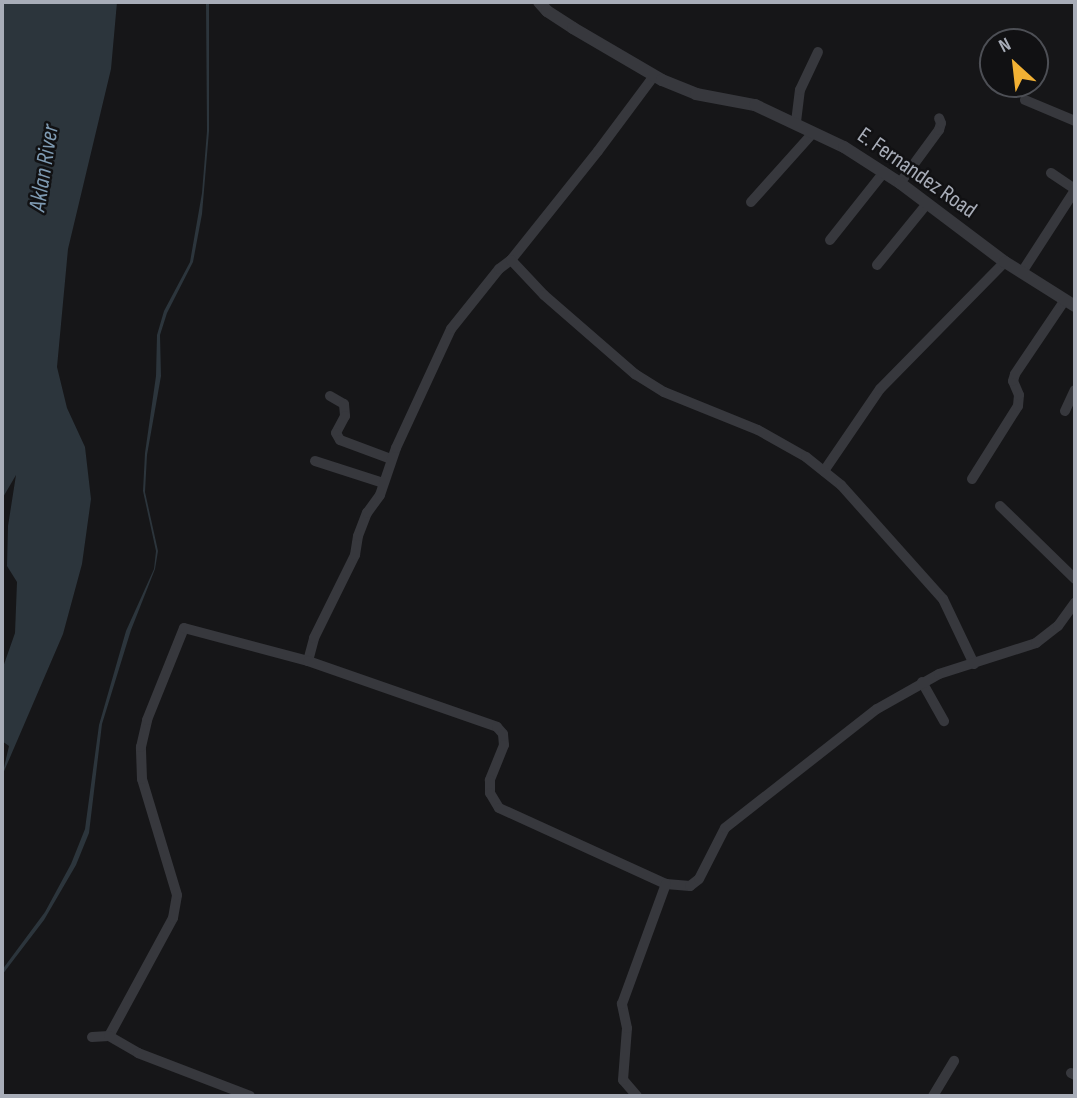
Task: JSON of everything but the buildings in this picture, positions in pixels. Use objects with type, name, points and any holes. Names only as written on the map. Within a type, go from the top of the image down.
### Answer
[{"type":"street","name":"E. Fernandez Road","points":[[540,2],[547,11],[573,28],[654,76],[696,94],[755,105],[796,122],[844,147],[900,183],[1005,262],[1070,303]]},
{"type":"street","points":[[796,122],[800,90],[818,52]]},
{"type":"street","points":[[308,661],[314,638],[355,555],[358,536],[383,483],[391,459],[451,329],[499,269],[511,260],[654,76]]},
{"type":"street","points":[[1025,100],[1075,121]]},
{"type":"street","points":[[900,183],[939,130],[942,123],[939,118]]},
{"type":"street","points":[[751,202],[813,133]]},
{"type":"street","points":[[830,240],[884,172]]},
{"type":"street","points":[[1022,272],[1075,190],[1051,173]]},
{"type":"street","points":[[877,265],[926,205]]},
{"type":"street","points":[[511,260],[544,295],[635,374],[664,392],[758,430],[806,457],[824,471],[914,563],[943,598],[974,664]]},
{"type":"street","points":[[824,471],[880,389],[1005,262]]},
{"type":"street","points":[[972,479],[1018,406],[1019,395],[1013,381],[1015,374],[1070,303]]},
{"type":"street","points":[[1065,411],[1075,390]]},
{"type":"street","points":[[330,396],[344,404],[345,416],[336,433],[340,440],[391,459]]},
{"type":"street","points":[[315,461],[383,483]]},
{"type":"street","points":[[1000,506],[1075,579]]},
{"type":"street","points":[[109,1036],[173,918],[177,895],[142,779],[141,747],[147,720],[184,628],[308,661],[497,727],[503,734],[504,745],[490,780],[490,793],[499,808],[666,884],[690,886],[699,879],[725,828],[877,709],[922,682],[959,666],[974,664],[1036,643],[1058,626],[1075,603]]},
{"type":"street","points":[[922,682],[944,720]]},
{"type":"street","points":[[637,1096],[623,1080],[627,1028],[622,1004],[666,884]]},
{"type":"street","points":[[92,1037],[109,1036],[138,1053],[250,1096]]},
{"type":"street","points":[[933,1096],[954,1061]]},
{"type":"water","name":"Aklan River","points":[[2,2],[117,2],[111,69],[68,249],[57,367],[67,408],[85,447],[91,499],[82,564],[63,634],[2,776],[9,746],[2,741],[2,670],[15,633],[17,582],[7,566],[8,526],[16,475],[2,499]]},
{"type":"water","points":[[206,2],[209,2],[209,131],[202,214],[193,262],[167,313],[160,335],[161,376],[147,455],[145,492],[158,551],[155,569],[131,630],[102,724],[89,833],[76,865],[44,920],[2,975],[2,970],[45,912],[71,864],[85,829],[99,725],[126,631],[154,569],[156,551],[143,491],[145,453],[156,376],[157,335],[164,311],[190,262],[202,193],[207,131]]}]
